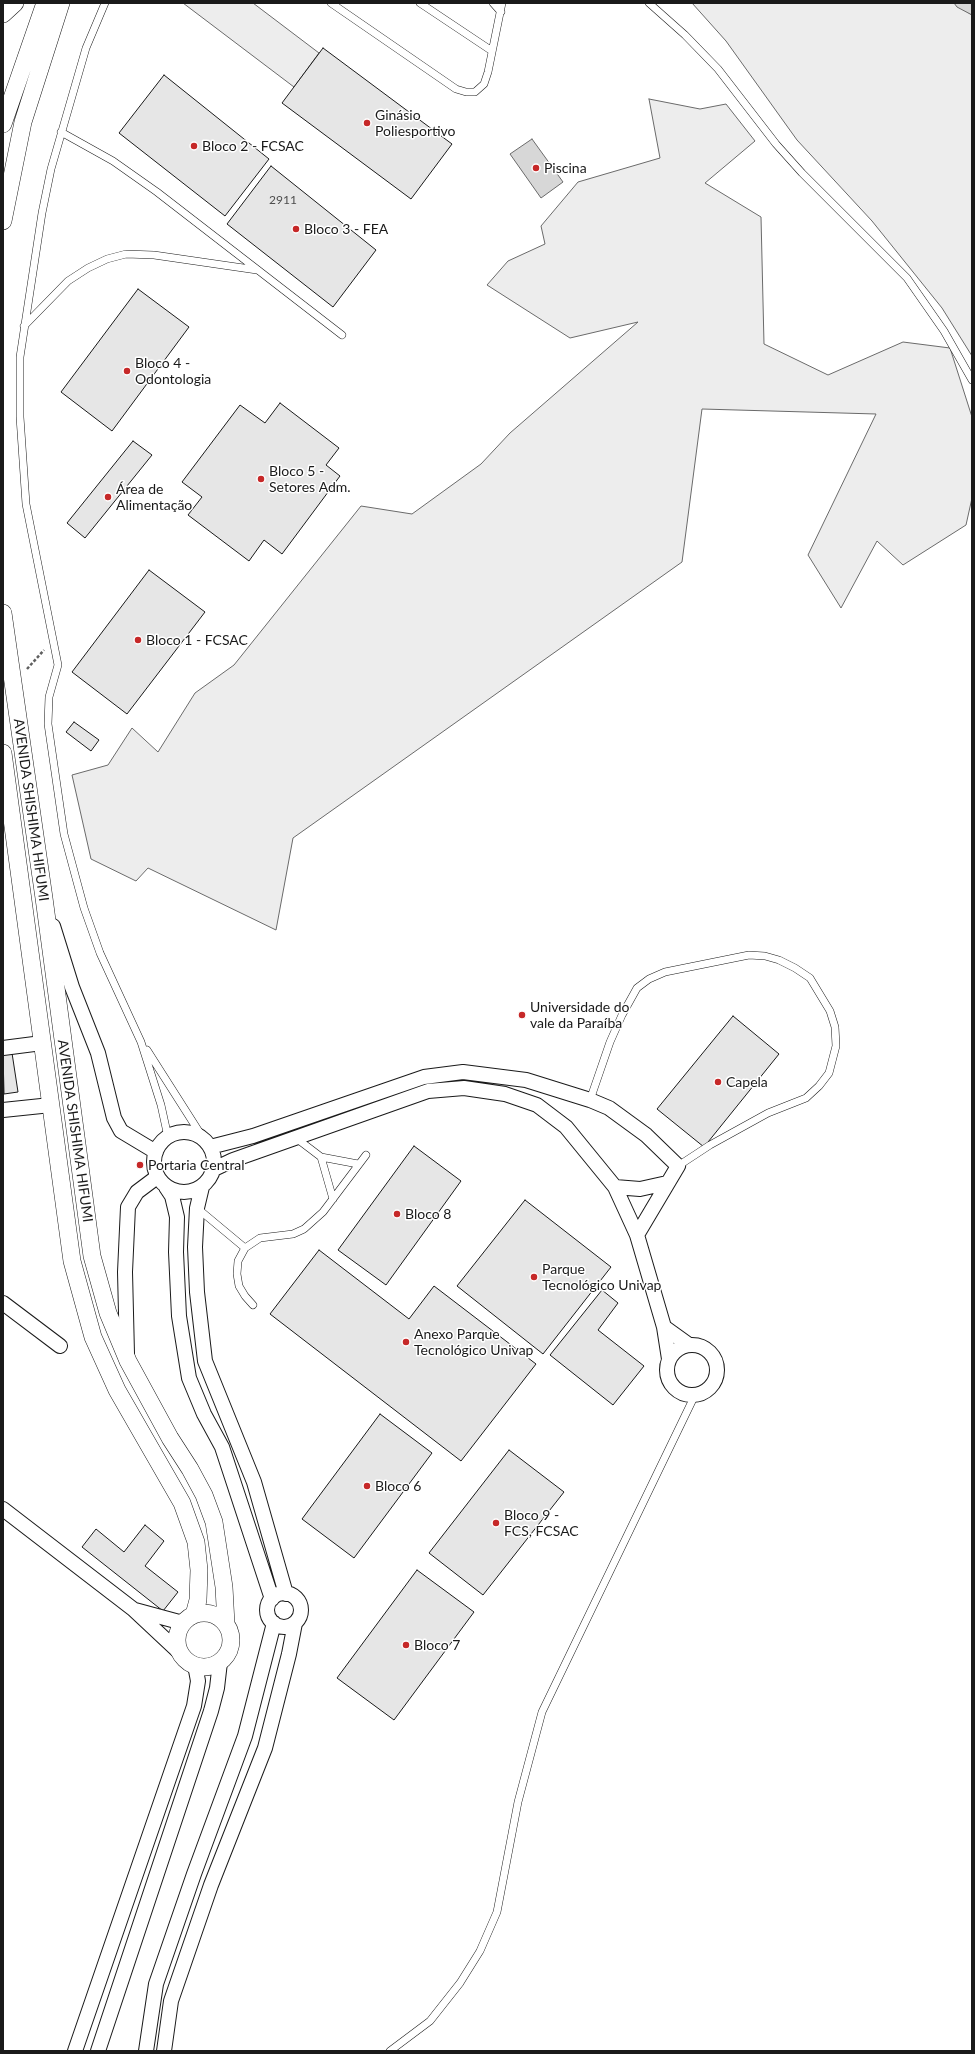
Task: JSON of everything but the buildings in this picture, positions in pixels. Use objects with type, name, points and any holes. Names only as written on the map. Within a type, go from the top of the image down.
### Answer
[{"type":"street","points":[[3,14],[16,3]]},
{"type":"street","points":[[3,124],[45,3]]},
{"type":"street","points":[[3,221],[23,122],[61,3]]},
{"type":"street","name":"AVENIDA SHISHIMA HIFUMI","points":[[3,613],[44,898],[92,1256],[108,1314],[128,1361],[170,1438],[190,1469],[204,1495],[214,1522],[224,1587],[226,1624]]},
{"type":"street","name":"AVENIDA SHISHIMA HIFUMI","points":[[3,753],[72,1261],[93,1337],[117,1390],[182,1503],[196,1542],[199,1570],[198,1600],[189,1619]]},
{"type":"street","points":[[44,898],[72,987],[98,1053],[114,1118],[120,1130],[156,1152]]},
{"type":"street","points":[[3,1048],[42,1043]]},
{"type":"street","points":[[272,1599],[224,1454],[189,1378],[179,1316],[176,1252],[177,1217],[172,1196],[162,1182],[154,1165],[156,1152],[168,1137],[177,1133],[187,1132],[206,1142],[253,1136],[424,1077],[462,1072],[526,1080],[590,1100],[609,1108],[646,1135],[678,1166],[637,1235]]},
{"type":"street","points":[[214,1169],[234,1160],[428,1091],[464,1088],[504,1094],[537,1105],[566,1127],[615,1187],[637,1235],[664,1327],[669,1359],[667,1374],[674,1388],[688,1395],[696,1395],[704,1393],[711,1387],[718,1371],[712,1354],[706,1348],[689,1345],[681,1347],[669,1359]]},
{"type":"street","points":[[3,1110],[51,1105]]},
{"type":"street","points":[[206,1142],[214,1160],[214,1169],[210,1178],[202,1187],[197,1208],[195,1247],[197,1292],[205,1361],[254,1482],[286,1594]]},
{"type":"street","points":[[162,1182],[174,1191],[184,1193],[202,1187]]},
{"type":"street","points":[[128,1361],[125,1272],[128,1207],[137,1192],[162,1182]]},
{"type":"street","points":[[615,1187],[640,1189],[667,1183]]},
{"type":"street","points":[[72,1261],[92,1256]]},
{"type":"street","points":[[3,1303],[60,1346]]},
{"type":"street","points":[[664,1327],[689,1345]]},
{"type":"street","points":[[3,1509],[133,1609],[188,1662],[196,1666],[212,1666],[220,1662]]},
{"type":"street","points":[[164,2051],[171,2002],[211,1885],[265,1748],[289,1654],[295,1623],[299,1618],[301,1607],[295,1598],[286,1594],[281,1594],[272,1599],[269,1604],[268,1614],[274,1623],[285,1627],[295,1623]]},
{"type":"street","points":[[98,2051],[211,1711],[217,1688],[220,1662],[229,1648],[231,1640],[226,1624],[212,1614],[203,1613],[189,1619],[133,1609]]},
{"type":"street","points":[[180,1653],[177,1638],[189,1619]]},
{"type":"street","points":[[146,2051],[156,1984],[194,1874],[245,1736],[274,1623]]},
{"type":"street","points":[[75,2051],[194,1706],[198,1681],[196,1666]]},
{"type":"lane","points":[[104,3],[86,48],[61,132],[42,213],[24,326],[20,357],[20,417],[26,504],[52,641],[58,665],[49,697],[48,724],[65,841],[84,908],[100,953],[142,1042],[206,1142]]},
{"type":"lane","points":[[331,3],[456,88],[466,92],[475,92],[484,84],[502,3]]},
{"type":"lane","points":[[420,3],[492,51]]},
{"type":"lane","points":[[493,3],[501,12]]},
{"type":"lane","points":[[649,3],[685,35],[718,69],[776,144],[802,173],[907,278],[944,331],[972,380]]},
{"type":"lane","points":[[61,132],[112,161],[157,192],[342,335]]},
{"type":"lane","points":[[24,326],[68,281],[88,268],[107,259],[126,254],[154,255],[258,270]]},
{"type":"lane","points":[[590,1100],[610,1042],[622,1015],[637,988],[649,979],[665,972],[748,955],[765,956],[779,960],[810,978],[830,1011],[835,1027],[836,1046],[829,1072],[819,1086],[806,1098],[768,1113],[710,1145],[678,1166]]},
{"type":"lane","points":[[142,1042],[161,1105],[168,1137]]},
{"type":"lane","points":[[296,1138],[321,1158],[358,1164]]},
{"type":"lane","points":[[253,1304],[242,1291],[237,1274],[238,1261],[245,1248],[260,1238],[293,1234],[304,1230],[314,1222],[366,1155]]},
{"type":"lane","points":[[321,1158],[333,1199]]},
{"type":"lane","points":[[197,1208],[245,1248]]},
{"type":"lane","points":[[390,2051],[430,2021],[460,1984],[480,1951],[497,1912],[518,1802],[542,1712],[696,1395]]},
{"type":"path","points":[[13,684],[52,641]]},
{"type":"shaded area","points":[[183,3],[253,3],[319,53],[294,87]]},
{"type":"shaded area","points":[[692,3],[954,3],[972,15],[972,356],[942,308],[872,221],[797,140],[726,41]]},
{"type":"shaded area","points":[[954,3],[972,3],[972,15],[957,7]]},
{"type":"shaded area","points":[[649,99],[700,109],[726,104],[755,141],[705,183],[761,217],[764,344],[828,375],[903,342],[950,348],[972,417],[972,498],[966,525],[903,565],[877,541],[841,608],[808,555],[876,414],[702,409],[682,562],[293,838],[276,930],[148,868],[136,881],[91,859],[72,775],[108,765],[132,728],[158,752],[195,693],[234,665],[361,506],[412,514],[481,464],[510,433],[638,322],[570,338],[487,285],[508,261],[545,244],[541,226],[578,182],[660,158]]},
{"type":"shaded area","name":"Piscina","points":[[532,139],[563,182],[541,198],[510,154]]},
{"type":"place","name":"Ginásio Poliesportivo","points":[[367,123]]},
{"type":"place","name":"Bloco 2 - FCSAC","points":[[194,146]]},
{"type":"place","name":"Piscina","points":[[536,168]]},
{"type":"place","name":"Bloco 3 - FEA","points":[[296,229]]},
{"type":"place","name":"Bloco 4 - Odontologia","points":[[127,371]]},
{"type":"place","name":"Bloco 5 - Setores Adm.","points":[[261,479]]},
{"type":"place","name":"Área de Alimentação","points":[[108,497]]},
{"type":"place","name":"Bloco 1 - FCSAC","points":[[138,640]]},
{"type":"place","name":"Universidade do vale da Paraíba","points":[[522,1015]]},
{"type":"place","name":"Capela","points":[[718,1082]]},
{"type":"place","name":"Portaria Central","points":[[140,1165]]},
{"type":"place","name":"Bloco 8","points":[[397,1214]]},
{"type":"place","name":"Parque Tecnológico Univap","points":[[534,1277]]},
{"type":"place","name":"Anexo Parque Tecnológico Univap","points":[[406,1342]]},
{"type":"place","name":"Bloco 6","points":[[367,1486]]},
{"type":"place","name":"Bloco 9 - FCS, FCSAC","points":[[496,1523]]},
{"type":"place","name":"Bloco 7","points":[[406,1645]]}]
